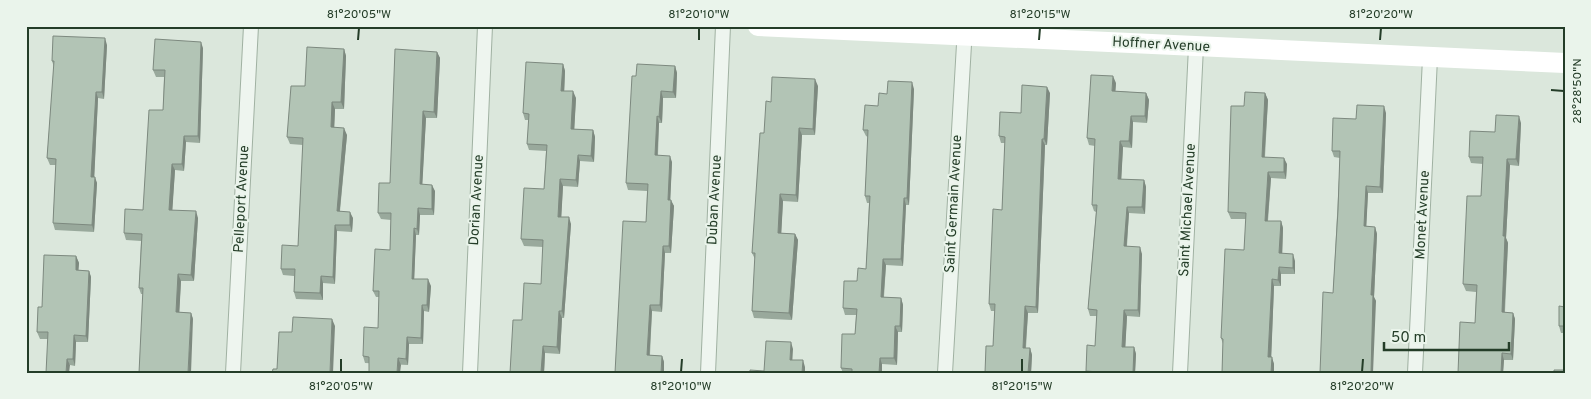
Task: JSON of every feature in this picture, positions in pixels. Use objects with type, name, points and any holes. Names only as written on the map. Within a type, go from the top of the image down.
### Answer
[{"type":"main road","name":"Hoffner Avenue","points":[[758,26],[963,29],[1196,47],[1565,63]]},
{"type":"street","name":"Pelleport Avenue","points":[[233,373],[251,26]]},
{"type":"street","name":"Dorian Avenue","points":[[470,373],[485,26]]},
{"type":"street","name":"Duban Avenue","points":[[708,373],[723,26]]},
{"type":"street","name":"Saint Germain Avenue","points":[[945,373],[963,29]]},
{"type":"street","name":"Saint Michael Avenue","points":[[1180,373],[1196,47]]},
{"type":"street","name":"Monet Avenue","points":[[1415,373],[1430,58]]},
{"type":"building","points":[[53,36],[105,38],[102,92],[96,92],[91,177],[95,177],[92,225],[53,223],[56,159],[47,158],[54,61],[52,61]]},
{"type":"building","points":[[155,39],[201,42],[198,136],[184,136],[182,164],[172,164],[169,210],[196,211],[191,275],[178,274],[176,312],[191,313],[188,373],[139,373],[143,288],[139,288],[142,234],[124,233],[125,209],[143,210],[149,110],[163,110],[165,70],[153,70]]},
{"type":"building","points":[[307,47],[344,49],[341,102],[332,102],[331,127],[344,128],[337,211],[350,212],[350,225],[335,225],[333,277],[321,276],[320,293],[294,292],[295,269],[281,269],[282,245],[298,246],[303,138],[287,137],[291,86],[305,86]]},
{"type":"building","points":[[395,49],[437,52],[434,112],[423,111],[420,184],[432,185],[432,209],[418,208],[417,229],[414,228],[412,279],[428,279],[427,305],[422,305],[421,338],[407,337],[406,359],[398,358],[397,373],[369,373],[369,357],[363,356],[364,327],[378,328],[379,291],[373,291],[375,249],[390,250],[391,213],[378,213],[379,183],[390,183]]},
{"type":"building","points":[[526,62],[563,64],[561,91],[573,91],[571,129],[593,130],[591,156],[578,155],[576,180],[560,179],[558,217],[569,217],[562,311],[559,311],[557,347],[543,346],[541,372],[510,373],[513,320],[522,320],[524,283],[541,284],[543,240],[521,239],[524,188],[544,189],[547,145],[527,144],[529,114],[523,113]]},
{"type":"building","points":[[637,64],[675,66],[673,92],[661,91],[659,117],[657,116],[655,155],[670,156],[668,200],[671,200],[669,246],[663,246],[660,305],[650,305],[647,355],[662,356],[661,373],[615,373],[623,221],[646,222],[648,184],[626,183],[632,76],[636,76]]},
{"type":"building","points":[[1091,75],[1113,76],[1112,91],[1146,93],[1145,116],[1131,116],[1129,141],[1120,141],[1118,179],[1144,180],[1142,207],[1127,207],[1124,246],[1140,247],[1138,310],[1124,310],[1122,347],[1134,347],[1133,373],[1086,371],[1087,345],[1095,346],[1097,310],[1088,309],[1097,205],[1092,205],[1095,139],[1087,138]]},
{"type":"building","points":[[772,77],[815,79],[813,129],[799,128],[796,195],[780,194],[778,233],[795,234],[789,313],[752,311],[755,253],[752,253],[760,133],[764,133],[766,101],[771,102]]},
{"type":"building","points":[[888,81],[912,82],[907,198],[904,198],[901,259],[883,259],[881,297],[901,298],[900,326],[895,326],[894,358],[880,358],[879,373],[852,373],[852,369],[841,368],[842,334],[855,334],[857,309],[843,308],[844,281],[857,281],[858,268],[866,269],[870,196],[865,196],[868,130],[863,130],[865,105],[878,106],[879,93],[887,94]]},
{"type":"building","points":[[1022,85],[1047,87],[1044,139],[1042,139],[1036,307],[1025,306],[1023,348],[1030,348],[1028,373],[985,373],[986,346],[993,346],[995,304],[989,304],[993,209],[1002,210],[1005,137],[999,136],[1000,112],[1021,113]]},
{"type":"building","points":[[1245,92],[1265,93],[1262,157],[1284,158],[1284,172],[1268,172],[1265,221],[1281,221],[1279,253],[1293,254],[1293,268],[1279,267],[1278,280],[1272,279],[1268,357],[1272,357],[1271,373],[1222,373],[1223,339],[1221,338],[1225,249],[1244,250],[1246,213],[1228,212],[1231,106],[1244,106]]},
{"type":"building","points":[[1357,105],[1384,106],[1380,187],[1366,186],[1364,226],[1375,227],[1371,295],[1373,295],[1371,373],[1320,373],[1323,292],[1333,293],[1338,210],[1340,151],[1332,151],[1333,118],[1356,119]]},
{"type":"building","points":[[1496,115],[1519,116],[1516,159],[1507,159],[1503,236],[1505,236],[1502,312],[1513,313],[1511,354],[1502,353],[1501,373],[1458,373],[1460,322],[1475,323],[1477,285],[1463,284],[1467,196],[1481,196],[1483,157],[1469,157],[1470,131],[1495,132]]},
{"type":"building","points":[[44,255],[76,256],[76,270],[89,271],[86,336],[74,335],[73,359],[67,359],[66,373],[46,373],[48,332],[37,332],[38,307],[42,307]]},
{"type":"building","points":[[1559,306],[1565,307],[1565,326],[1559,326]]},
{"type":"building","points":[[293,317],[332,319],[330,373],[272,373],[273,369],[277,369],[279,332],[292,332]]},
{"type":"building","points":[[766,341],[791,342],[790,360],[803,360],[802,373],[750,373],[750,370],[764,371]]},
{"type":"building","points":[[1554,370],[1565,370],[1565,373],[1554,373]]}]
